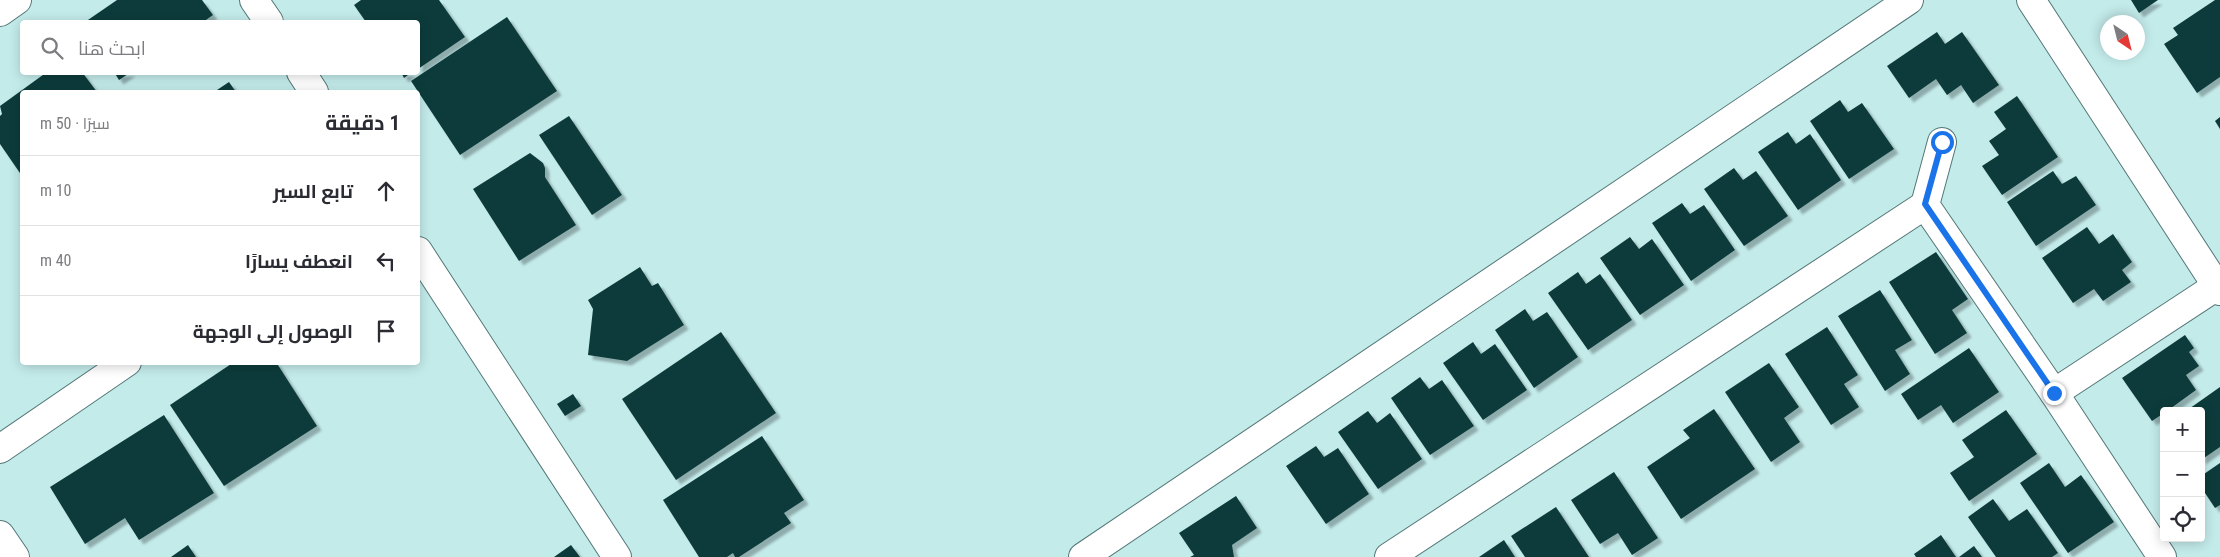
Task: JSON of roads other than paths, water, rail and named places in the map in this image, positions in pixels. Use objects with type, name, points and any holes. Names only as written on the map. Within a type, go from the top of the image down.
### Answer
[{"type":"street","points":[[0,12],[17,0]]},
{"type":"street","points":[[254,0],[268,20]]},
{"type":"street","points":[[1101,552],[1909,0]]},
{"type":"street","points":[[2031,0],[2219,287],[2054,393]]},
{"type":"street","points":[[303,75],[313,90]]},
{"type":"street","points":[[1389,557],[1925,204],[1942,142]]},
{"type":"street","points":[[1925,204],[2054,393],[2162,557]]},
{"type":"street","points":[[420,254],[617,557]]},
{"type":"street","points":[[0,449],[124,365]]},
{"type":"street","points":[[0,535],[16,557]]}]
